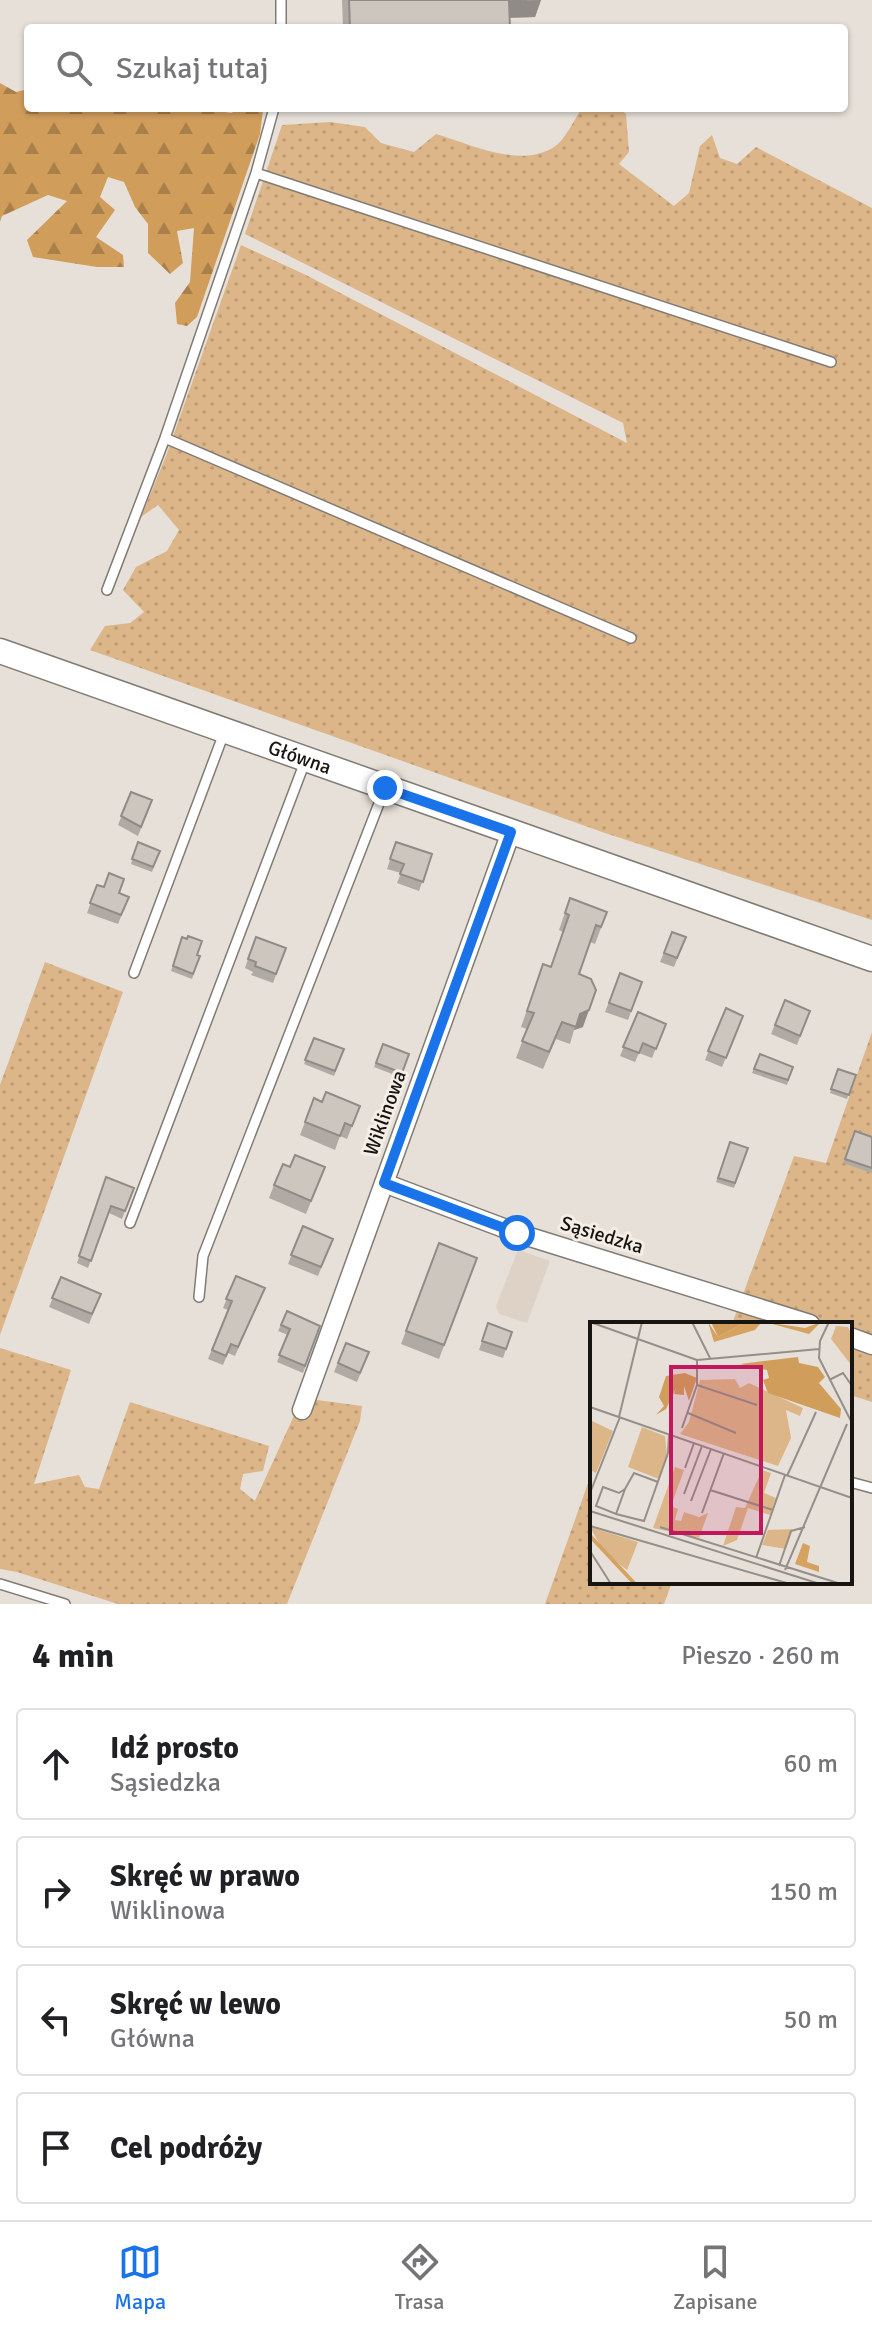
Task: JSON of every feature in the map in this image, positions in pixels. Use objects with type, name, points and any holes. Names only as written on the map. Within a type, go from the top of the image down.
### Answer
[{"type":"main road","name":"Główna","points":[[0,651],[872,959]]},
{"type":"street","name":"Wiklinowa","points":[[302,1410],[511,832]]},
{"type":"street","name":"Sąsiedzka","points":[[384,1183],[517,1233],[804,1322]]},
{"type":"street","points":[[852,1338],[872,1345]]},
{"type":"lane","points":[[281,0],[281,24]]},
{"type":"lane","points":[[107,590],[165,438],[256,173],[273,112]]},
{"type":"lane","points":[[256,173],[831,362]]},
{"type":"lane","points":[[165,438],[631,638]]},
{"type":"lane","points":[[134,973],[225,729]]},
{"type":"lane","points":[[130,1223],[306,759]]},
{"type":"lane","points":[[199,1297],[203,1256],[385,788]]},
{"type":"lane","points":[[852,1483],[872,1488]]},
{"type":"lane","points":[[0,1584],[65,1604]]},
{"type":"shaded area","points":[[579,112],[623,112],[629,152],[619,164],[674,206],[689,193],[700,146],[712,135],[720,158],[737,164],[756,147],[872,208],[872,920],[605,833],[90,650],[105,626],[130,623],[144,612],[123,590],[136,567],[167,551],[179,530],[158,505],[141,517],[166,456],[241,245],[306,275],[627,443],[623,423],[245,234],[282,125],[330,122],[365,127],[381,143],[414,152],[436,134],[495,152],[526,156],[554,147],[565,136]]},
{"type":"shaded area","points":[[45,962],[123,992],[0,1335],[0,1085]]},
{"type":"shaded area","points":[[872,1032],[872,1402],[852,1396],[852,1322],[733,1322],[794,1156],[826,1163]]},
{"type":"shaded area","points":[[518,1250],[550,1261],[527,1323],[499,1314],[496,1306]]},
{"type":"shaded area","points":[[0,1348],[71,1370],[34,1484],[79,1475],[85,1487],[99,1489],[130,1402],[269,1446],[263,1471],[243,1474],[240,1489],[255,1501],[302,1398],[362,1406],[360,1421],[287,1604],[118,1604],[0,1569]]},
{"type":"shaded area","points":[[590,1478],[590,1584],[671,1584],[664,1604],[545,1604]]},
{"type":"green space","points":[[0,83],[16,92],[24,90],[24,112],[263,112],[260,134],[197,317],[187,326],[177,324],[175,303],[190,282],[194,228],[177,231],[183,263],[170,274],[148,253],[148,224],[135,207],[124,182],[108,177],[100,197],[115,210],[96,237],[123,255],[124,267],[97,267],[33,257],[27,240],[67,201],[48,195],[2,216],[0,222]]},
{"type":"building","points":[[349,0],[527,0],[509,1],[510,24],[350,24]]},
{"type":"building","points":[[131,792],[152,800],[141,827],[121,816]]},
{"type":"building","points":[[138,842],[160,851],[153,867],[132,859]]},
{"type":"building","points":[[396,842],[432,854],[423,882],[400,874],[404,864],[390,859]]},
{"type":"building","points":[[109,873],[124,879],[119,893],[129,897],[121,915],[90,903],[97,885],[104,887]]},
{"type":"building","points":[[570,898],[607,912],[601,927],[596,925],[579,974],[591,979],[596,990],[589,1010],[580,1014],[576,1027],[562,1022],[549,1052],[522,1041],[534,1013],[527,1011],[543,964],[551,967],[569,915],[565,913]]},
{"type":"building","points":[[672,932],[686,937],[677,958],[664,953]]},
{"type":"building","points":[[188,936],[202,941],[193,974],[173,966],[182,937],[187,939]]},
{"type":"building","points":[[256,937],[286,948],[276,974],[255,966],[256,962],[248,959]]},
{"type":"building","points":[[620,973],[642,982],[631,1011],[609,1003]]},
{"type":"building","points":[[785,1000],[810,1011],[800,1036],[775,1025]]},
{"type":"building","points":[[726,1008],[743,1016],[726,1058],[708,1051]]},
{"type":"building","points":[[638,1012],[666,1024],[656,1049],[643,1043],[639,1053],[623,1047]]},
{"type":"building","points":[[314,1038],[344,1049],[335,1071],[305,1060]]},
{"type":"building","points":[[383,1044],[409,1054],[402,1073],[376,1063]]},
{"type":"building","points":[[760,1054],[793,1067],[788,1080],[754,1069]]},
{"type":"building","points":[[838,1069],[856,1075],[849,1095],[831,1089]]},
{"type":"building","points":[[326,1092],[360,1106],[352,1126],[345,1123],[340,1136],[305,1122],[314,1098],[322,1102]]},
{"type":"building","points":[[855,1131],[872,1137],[872,1168],[845,1159]]},
{"type":"building","points":[[730,1142],[748,1148],[735,1183],[718,1178]]},
{"type":"building","points":[[295,1155],[325,1167],[311,1201],[274,1185],[283,1164],[290,1167]]},
{"type":"building","points":[[106,1177],[134,1188],[125,1211],[111,1206],[91,1261],[79,1256]]},
{"type":"building","points":[[303,1226],[333,1239],[321,1267],[291,1255]]},
{"type":"building","points":[[439,1243],[477,1258],[444,1345],[406,1331]]},
{"type":"building","points":[[236,1276],[265,1288],[238,1347],[231,1344],[226,1356],[212,1350],[232,1301],[226,1299]]},
{"type":"building","points":[[61,1277],[101,1294],[92,1314],[52,1298]]},
{"type":"building","points":[[287,1311],[320,1326],[305,1366],[279,1355],[290,1329],[281,1325]]},
{"type":"building","points":[[488,1323],[512,1332],[506,1349],[482,1341]]},
{"type":"building","points":[[346,1343],[369,1352],[360,1373],[338,1363]]},
{"type":"route","points":[[385,788],[511,832],[384,1183],[517,1233]]}]
